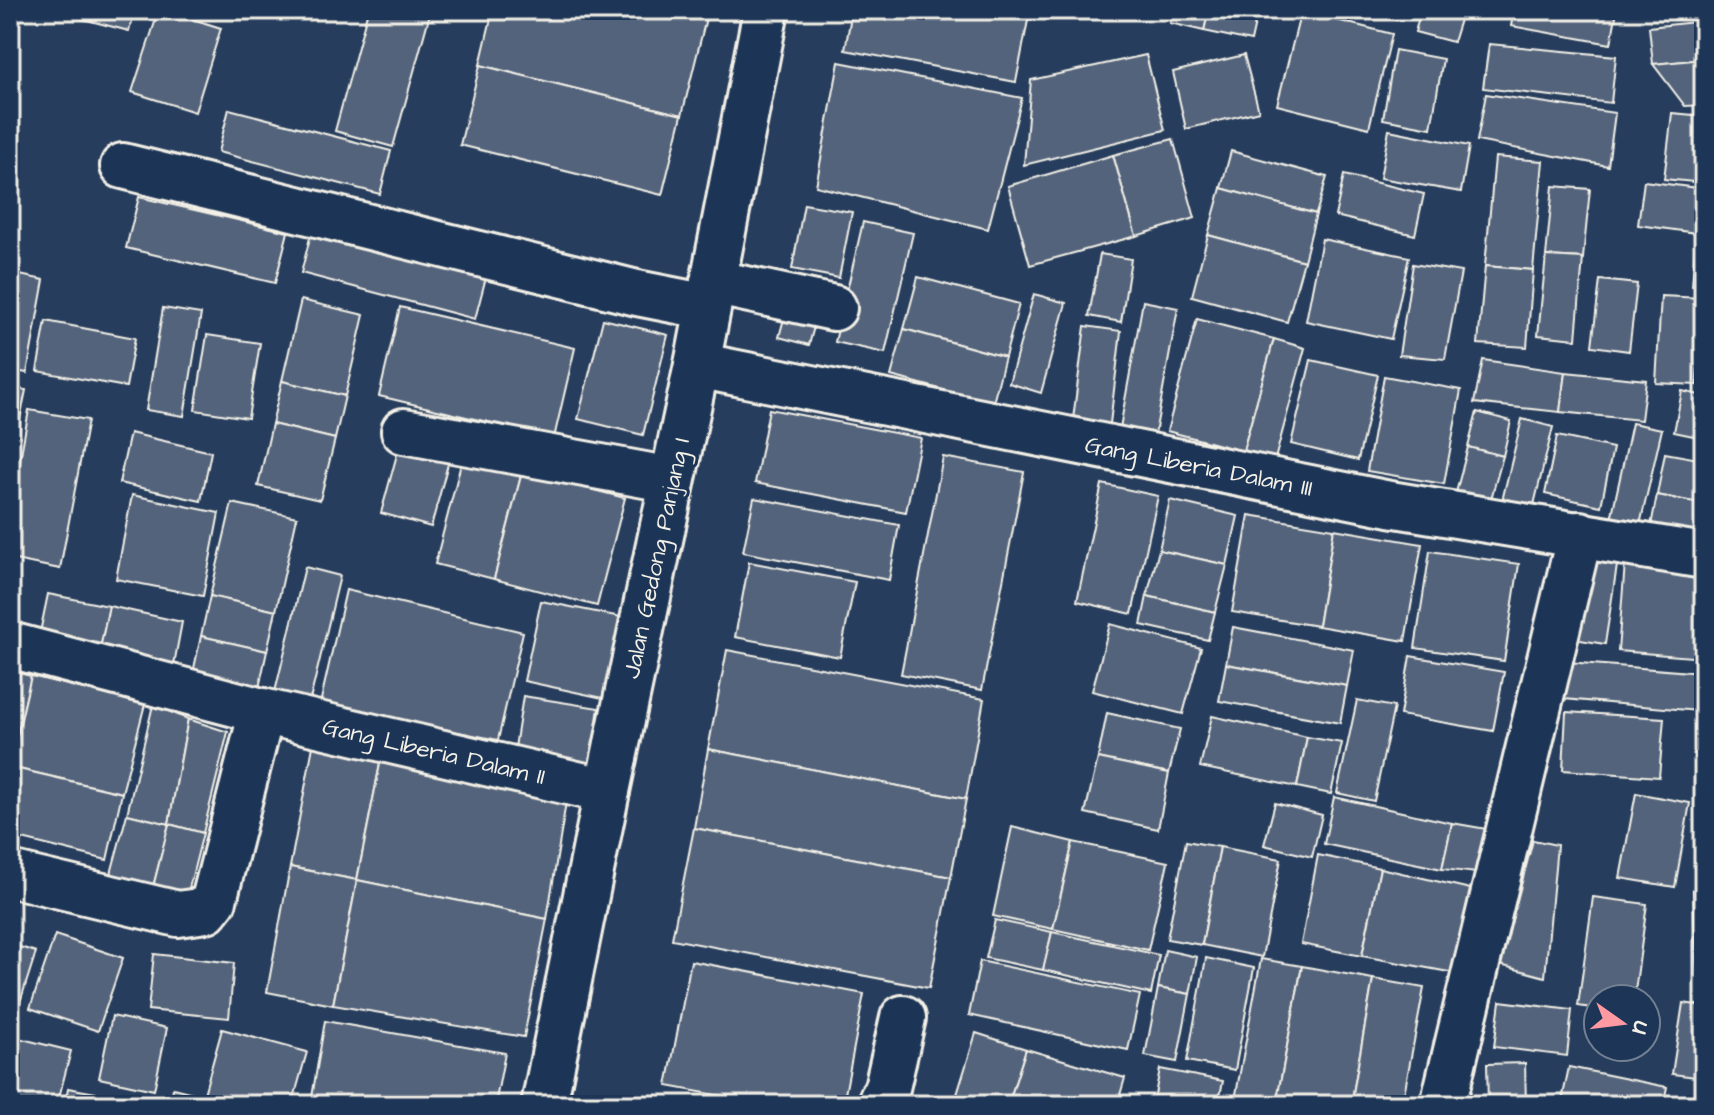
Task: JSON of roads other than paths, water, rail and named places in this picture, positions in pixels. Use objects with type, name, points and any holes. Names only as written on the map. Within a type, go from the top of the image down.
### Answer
[{"type":"street","name":"Jalan Gedong Panjang I","points":[[551,1103],[607,791],[697,365],[766,10]]},
{"type":"street","points":[[123,166],[622,289],[710,294],[834,308]]},
{"type":"street","name":"Gang Liberia Dalam III","points":[[697,365],[1390,504],[1704,556]]},
{"type":"street","points":[[404,431],[672,480]]},
{"type":"street","points":[[1443,1105],[1580,534]]},
{"type":"street","name":"Gang Liberia Dalam II","points":[[10,645],[262,711],[607,791]]},
{"type":"street","points":[[10,874],[178,914],[206,910],[214,900],[262,711]]},
{"type":"street","points":[[879,1105],[887,1088],[903,1018]]}]
